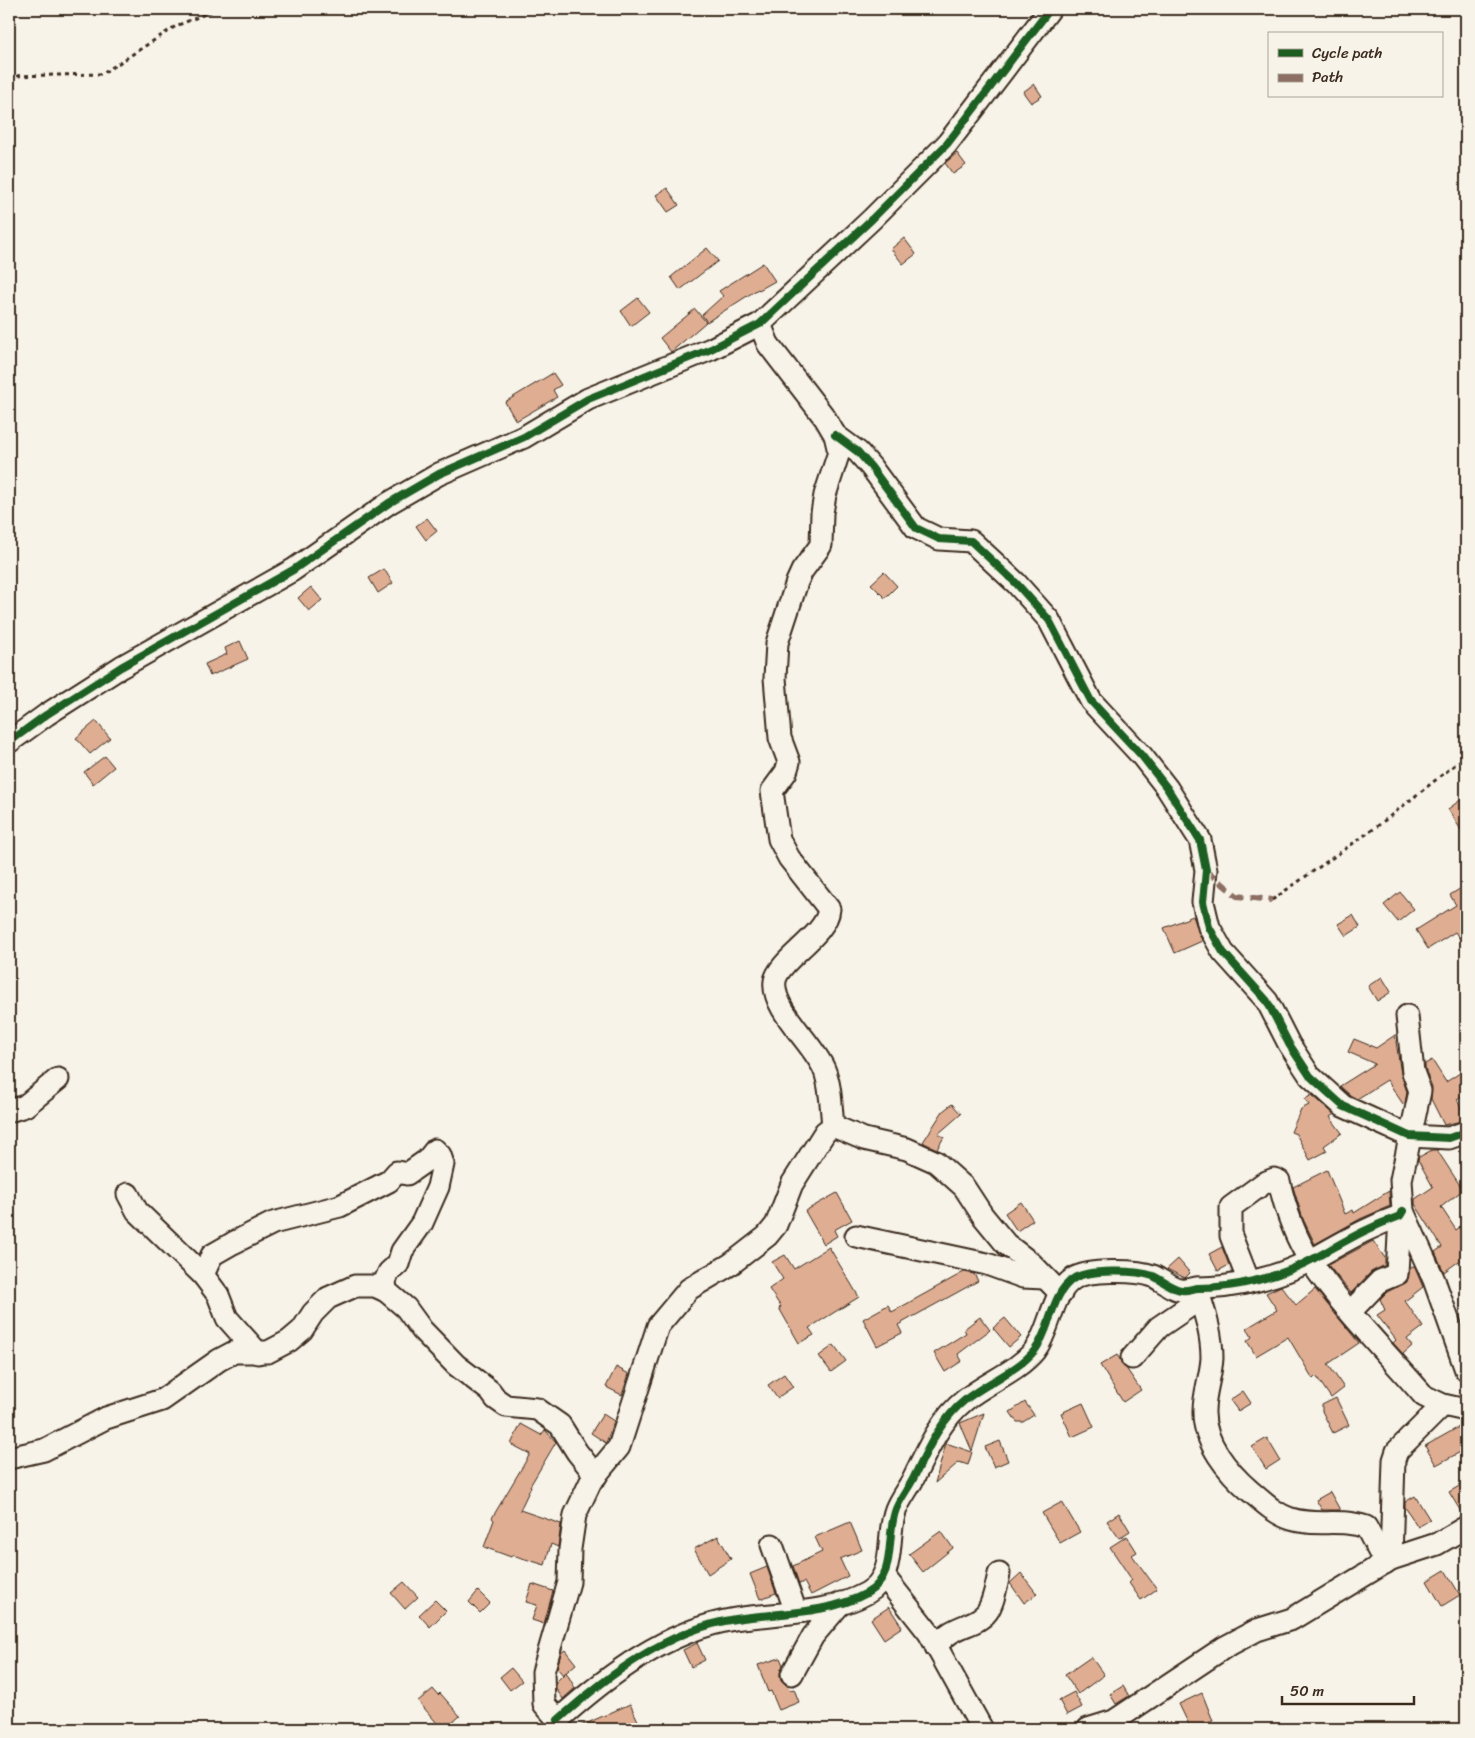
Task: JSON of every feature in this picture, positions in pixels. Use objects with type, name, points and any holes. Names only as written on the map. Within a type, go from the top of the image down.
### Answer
[{"type":"street","points":[[9,742],[46,715],[121,667],[293,570],[389,503],[439,474],[524,437],[588,399],[711,349],[760,324],[872,219],[946,144],[1050,9]]},
{"type":"street","points":[[760,324],[768,344],[825,418],[835,435],[839,452],[835,470],[825,495],[821,545],[802,571],[797,582],[777,643],[775,678],[780,738],[789,762],[786,772],[772,791],[778,839],[789,858],[829,909],[829,915],[820,927],[776,978],[774,993],[825,1070],[833,1126]]},
{"type":"street","points":[[835,435],[858,452],[916,528],[939,539],[971,542],[1037,604],[1049,620],[1092,701],[1142,756],[1167,788],[1200,840],[1206,870],[1203,902],[1209,927],[1223,952],[1266,1001],[1289,1044],[1310,1076],[1343,1106],[1409,1136],[1449,1138],[1466,1132]]},
{"type":"street","points":[[1351,1311],[1380,1281],[1397,1274],[1402,1213],[1401,1180],[1420,1090],[1413,1072],[1407,1016]]},
{"type":"street","points":[[9,1111],[25,1106],[58,1079]]},
{"type":"street","points":[[833,1126],[864,1139],[908,1149],[936,1162],[964,1187],[983,1216],[1006,1244],[1032,1264],[1060,1294]]},
{"type":"street","points":[[833,1126],[825,1132],[792,1184],[776,1226],[767,1236],[731,1264],[689,1289],[658,1326],[620,1447],[591,1481],[575,1515],[570,1549],[570,1582],[543,1672],[544,1704],[560,1727],[582,1698],[641,1656],[671,1640],[733,1620],[796,1612],[841,1602],[869,1592],[884,1576],[890,1560],[889,1539],[896,1509],[944,1419],[965,1400],[991,1381],[1018,1366],[1036,1349],[1060,1294],[1064,1287],[1075,1277],[1100,1272],[1151,1275],[1181,1290],[1199,1293]]},
{"type":"street","points":[[203,1275],[212,1255],[233,1243],[273,1223],[340,1206],[389,1181],[397,1172],[407,1174],[427,1160],[435,1150],[440,1155],[443,1164],[438,1186],[422,1223],[402,1251],[398,1264],[389,1272],[385,1281],[386,1291]]},
{"type":"street","points":[[1249,1282],[1231,1236],[1231,1207],[1264,1183],[1274,1179],[1278,1181],[1289,1215],[1310,1260],[1351,1311],[1424,1396],[1443,1405],[1466,1410]]},
{"type":"street","points":[[128,1194],[137,1211],[203,1275],[218,1296],[227,1318],[258,1353]]},
{"type":"street","points":[[1132,1358],[1159,1328],[1199,1293],[1209,1289],[1249,1282],[1310,1260],[1370,1226],[1402,1213]]},
{"type":"street","points":[[1402,1213],[1434,1280],[1466,1370]]},
{"type":"street","points":[[856,1236],[986,1264],[1023,1277],[1044,1278]]},
{"type":"street","points":[[9,1458],[44,1450],[106,1418],[162,1400],[219,1360],[234,1352],[268,1352],[289,1341],[302,1330],[313,1313],[328,1298],[355,1286],[376,1286],[386,1291],[406,1308],[422,1330],[456,1365],[490,1391],[496,1399],[506,1406],[537,1409],[560,1425],[577,1452],[596,1476]]},
{"type":"street","points":[[1199,1293],[1209,1324],[1212,1359],[1204,1413],[1210,1440],[1221,1460],[1268,1507],[1289,1519],[1304,1522],[1352,1522],[1366,1527],[1388,1561]]},
{"type":"street","points":[[1388,1561],[1394,1460],[1397,1451],[1443,1405]]},
{"type":"street","points":[[1088,1729],[1114,1721],[1225,1647],[1257,1630],[1292,1620],[1388,1561],[1437,1544],[1466,1527]]},
{"type":"street","points":[[772,1545],[796,1612]]},
{"type":"street","points":[[936,1647],[949,1632],[986,1613],[999,1574]]},
{"type":"street","points":[[884,1576],[928,1633],[982,1729]]},
{"type":"street","points":[[792,1674],[813,1636],[841,1602]]},
{"type":"path","points":[[9,76],[102,74],[176,26],[216,9]]},
{"type":"path","points":[[1272,900],[1376,828],[1466,756]]},
{"type":"building","points":[[1034,84],[1042,96],[1031,103],[1023,92]]},
{"type":"building","points":[[957,153],[966,165],[953,174],[945,163]]},
{"type":"building","points":[[667,188],[679,205],[668,212],[656,195]]},
{"type":"building","points":[[904,238],[916,254],[903,264],[891,249]]},
{"type":"building","points":[[707,248],[718,261],[680,290],[671,277]]},
{"type":"building","points":[[763,263],[775,281],[758,289],[707,322],[702,315],[723,296],[719,291]]},
{"type":"building","points":[[638,298],[649,312],[631,326],[621,311]]},
{"type":"building","points":[[695,309],[706,322],[671,352],[660,338]]},
{"type":"building","points":[[553,373],[561,385],[553,390],[557,397],[516,421],[505,402]]},
{"type":"building","points":[[427,518],[437,531],[426,540],[416,526]]},
{"type":"building","points":[[384,569],[393,583],[378,593],[369,578]]},
{"type":"building","points":[[884,572],[897,586],[885,598],[871,584]]},
{"type":"building","points":[[311,587],[322,600],[309,611],[298,598]]},
{"type":"building","points":[[240,641],[248,659],[210,676],[205,664],[227,654],[225,648]]},
{"type":"building","points":[[96,721],[110,738],[90,754],[76,738]]},
{"type":"building","points":[[105,756],[114,767],[93,784],[84,772]]},
{"type":"building","points":[[1466,796],[1466,838],[1448,809]]},
{"type":"building","points":[[1466,885],[1466,948],[1455,932],[1428,949],[1416,930],[1456,905],[1450,895]]},
{"type":"building","points":[[1400,892],[1414,909],[1398,922],[1384,905]]},
{"type":"building","points":[[1353,915],[1360,927],[1346,936],[1338,924]]},
{"type":"building","points":[[1193,916],[1202,941],[1175,953],[1164,928]]},
{"type":"building","points":[[1382,977],[1391,992],[1377,1001],[1368,986]]},
{"type":"building","points":[[1395,1035],[1401,1074],[1407,1092],[1405,1103],[1403,1104],[1387,1080],[1357,1099],[1340,1086],[1375,1064],[1348,1052],[1354,1039],[1376,1048]]},
{"type":"building","points":[[1432,1060],[1446,1082],[1466,1069],[1466,1093],[1457,1099],[1466,1120],[1444,1125],[1431,1099],[1432,1087],[1425,1069],[1425,1064]]},
{"type":"building","points":[[1312,1095],[1334,1114],[1330,1117],[1342,1133],[1324,1146],[1327,1151],[1310,1160],[1296,1134],[1291,1132],[1301,1109],[1309,1105],[1305,1099]]},
{"type":"building","points":[[952,1104],[961,1114],[938,1134],[944,1137],[937,1149],[923,1142],[943,1111]]},
{"type":"building","points":[[1432,1150],[1437,1150],[1463,1190],[1441,1207],[1456,1230],[1466,1222],[1466,1256],[1444,1272],[1435,1252],[1442,1247],[1415,1204],[1415,1199],[1433,1187],[1418,1160],[1419,1157]]},
{"type":"building","points":[[1327,1170],[1345,1214],[1353,1210],[1354,1213],[1389,1191],[1390,1206],[1360,1219],[1315,1244],[1303,1219],[1293,1187]]},
{"type":"building","points":[[837,1193],[852,1220],[834,1230],[837,1236],[824,1244],[805,1211]]},
{"type":"building","points":[[1021,1202],[1033,1220],[1017,1231],[1005,1213]]},
{"type":"building","points":[[1373,1241],[1385,1258],[1385,1265],[1371,1272],[1351,1293],[1328,1265]]},
{"type":"building","points":[[829,1247],[859,1297],[809,1328],[814,1335],[799,1343],[779,1308],[781,1307],[769,1289],[783,1279],[772,1262],[785,1255],[794,1269]]},
{"type":"building","points":[[1222,1247],[1229,1265],[1218,1271],[1209,1254]]},
{"type":"building","points":[[1178,1259],[1190,1273],[1185,1278],[1167,1269]]},
{"type":"building","points":[[1414,1266],[1423,1287],[1405,1301],[1423,1327],[1407,1339],[1412,1346],[1403,1354],[1393,1343],[1396,1340],[1377,1315],[1385,1310],[1380,1299],[1387,1292],[1407,1282],[1410,1269]]},
{"type":"building","points":[[964,1272],[974,1274],[978,1281],[898,1325],[902,1333],[877,1346],[863,1319],[888,1305],[892,1312]]},
{"type":"building","points":[[1281,1286],[1296,1305],[1315,1289],[1359,1343],[1328,1364],[1344,1388],[1331,1398],[1316,1376],[1313,1379],[1288,1337],[1256,1356],[1247,1341],[1252,1337],[1247,1328],[1277,1310],[1266,1293]]},
{"type":"building","points":[[980,1317],[990,1330],[958,1354],[962,1361],[945,1372],[934,1353],[966,1333],[964,1329]]},
{"type":"building","points":[[1005,1318],[1021,1337],[1009,1347],[993,1328]]},
{"type":"building","points":[[834,1345],[846,1361],[831,1372],[819,1356]]},
{"type":"building","points":[[1117,1355],[1141,1390],[1123,1402],[1100,1365]]},
{"type":"building","points":[[616,1367],[629,1374],[622,1395],[606,1387]]},
{"type":"building","points":[[784,1374],[793,1387],[777,1398],[768,1385]]},
{"type":"building","points":[[1243,1391],[1251,1403],[1238,1411],[1230,1400]]},
{"type":"building","points":[[1336,1398],[1349,1425],[1333,1433],[1322,1411],[1322,1405]]},
{"type":"building","points":[[1025,1402],[1034,1415],[1023,1422],[1017,1422],[1010,1412]]},
{"type":"building","points":[[1083,1403],[1094,1427],[1072,1437],[1061,1413]]},
{"type":"building","points":[[984,1413],[972,1451],[960,1423]]},
{"type":"building","points":[[603,1414],[614,1421],[606,1443],[591,1433]]},
{"type":"building","points":[[1466,1423],[1466,1449],[1436,1465],[1425,1446]]},
{"type":"building","points":[[521,1424],[541,1435],[545,1430],[556,1442],[530,1486],[520,1510],[561,1524],[558,1547],[551,1544],[545,1565],[512,1555],[511,1557],[484,1547],[494,1520],[492,1518],[530,1454],[511,1444]]},
{"type":"building","points":[[1267,1438],[1280,1460],[1266,1469],[1252,1447]]},
{"type":"building","points":[[1000,1441],[1008,1461],[994,1467],[985,1447]]},
{"type":"building","points":[[946,1443],[972,1452],[968,1465],[959,1462],[935,1483]]},
{"type":"building","points":[[1466,1482],[1466,1515],[1463,1515],[1449,1492]]},
{"type":"building","points":[[1330,1492],[1340,1510],[1322,1510],[1316,1500]]},
{"type":"building","points":[[1415,1496],[1430,1520],[1418,1527],[1405,1507],[1405,1502]]},
{"type":"building","points":[[1062,1502],[1080,1532],[1060,1543],[1042,1513]]},
{"type":"building","points":[[1119,1513],[1130,1531],[1119,1538],[1107,1521]]},
{"type":"building","points":[[850,1522],[862,1550],[840,1559],[848,1576],[811,1595],[804,1582],[799,1584],[793,1566],[822,1552],[815,1537]]},
{"type":"building","points":[[941,1531],[953,1548],[923,1572],[909,1554]]},
{"type":"building","points":[[718,1536],[731,1559],[708,1574],[694,1549]]},
{"type":"building","points":[[1127,1536],[1137,1552],[1132,1555],[1157,1589],[1141,1600],[1129,1583],[1132,1580],[1110,1547]]},
{"type":"building","points":[[767,1567],[776,1593],[760,1599],[750,1574]]},
{"type":"building","points":[[1445,1570],[1460,1595],[1442,1606],[1427,1581]]},
{"type":"building","points":[[1021,1573],[1037,1594],[1024,1603],[1010,1583]]},
{"type":"building","points":[[404,1582],[418,1597],[405,1609],[391,1593]]},
{"type":"building","points":[[532,1584],[553,1591],[544,1624],[532,1620],[537,1605],[526,1602]]},
{"type":"building","points":[[478,1591],[490,1603],[480,1613],[469,1602]]},
{"type":"building","points":[[435,1600],[446,1611],[430,1627],[419,1615]]},
{"type":"building","points":[[889,1607],[902,1627],[884,1639],[871,1619]]},
{"type":"building","points":[[697,1643],[705,1660],[691,1667],[683,1650]]},
{"type":"building","points":[[565,1650],[576,1664],[563,1675],[557,1668],[561,1653]]},
{"type":"building","points":[[1091,1657],[1104,1675],[1078,1694],[1065,1675]]},
{"type":"building","points":[[780,1658],[783,1665],[780,1674],[781,1680],[791,1690],[794,1689],[799,1702],[779,1710],[771,1691],[768,1692],[758,1665]]},
{"type":"building","points":[[511,1668],[522,1681],[510,1690],[500,1677]]},
{"type":"building","points":[[566,1672],[575,1688],[563,1699],[556,1689],[556,1682]]},
{"type":"building","points":[[1123,1686],[1129,1696],[1116,1704],[1110,1694]]},
{"type":"building","points":[[433,1689],[438,1695],[440,1693],[460,1716],[445,1729],[442,1729],[418,1701]]},
{"type":"building","points":[[1074,1692],[1082,1707],[1067,1715],[1059,1700]]},
{"type":"building","points":[[1202,1693],[1213,1721],[1191,1729],[1179,1704]]},
{"type":"building","points":[[630,1704],[640,1725],[631,1729],[574,1729]]},
{"type":"marked path","points":[[1206,870],[1237,896],[1272,900]]},
{"type":"cycle path","points":[[9,742],[46,715],[121,667],[293,570],[389,503],[439,474],[524,437],[588,399],[711,349],[760,324],[872,219],[947,144],[1050,9]]},
{"type":"cycle path","points":[[835,435],[858,452],[916,528],[939,539],[971,541],[1016,583],[1049,620],[1091,701],[1142,756],[1167,788],[1200,840],[1206,870],[1203,902],[1209,927],[1223,952],[1267,1001],[1289,1044],[1310,1076],[1343,1106],[1409,1136],[1449,1138],[1466,1132]]},
{"type":"cycle path","points":[[558,1720],[597,1687],[639,1657],[686,1633],[735,1619],[802,1612],[837,1605],[867,1593],[877,1585],[887,1566],[891,1531],[896,1509],[941,1427],[965,1400],[1028,1358],[1045,1332],[1060,1293],[1073,1279],[1089,1273],[1124,1272],[1153,1276],[1179,1290],[1242,1284],[1272,1276],[1300,1265],[1366,1230],[1400,1216],[1403,1211]]}]
